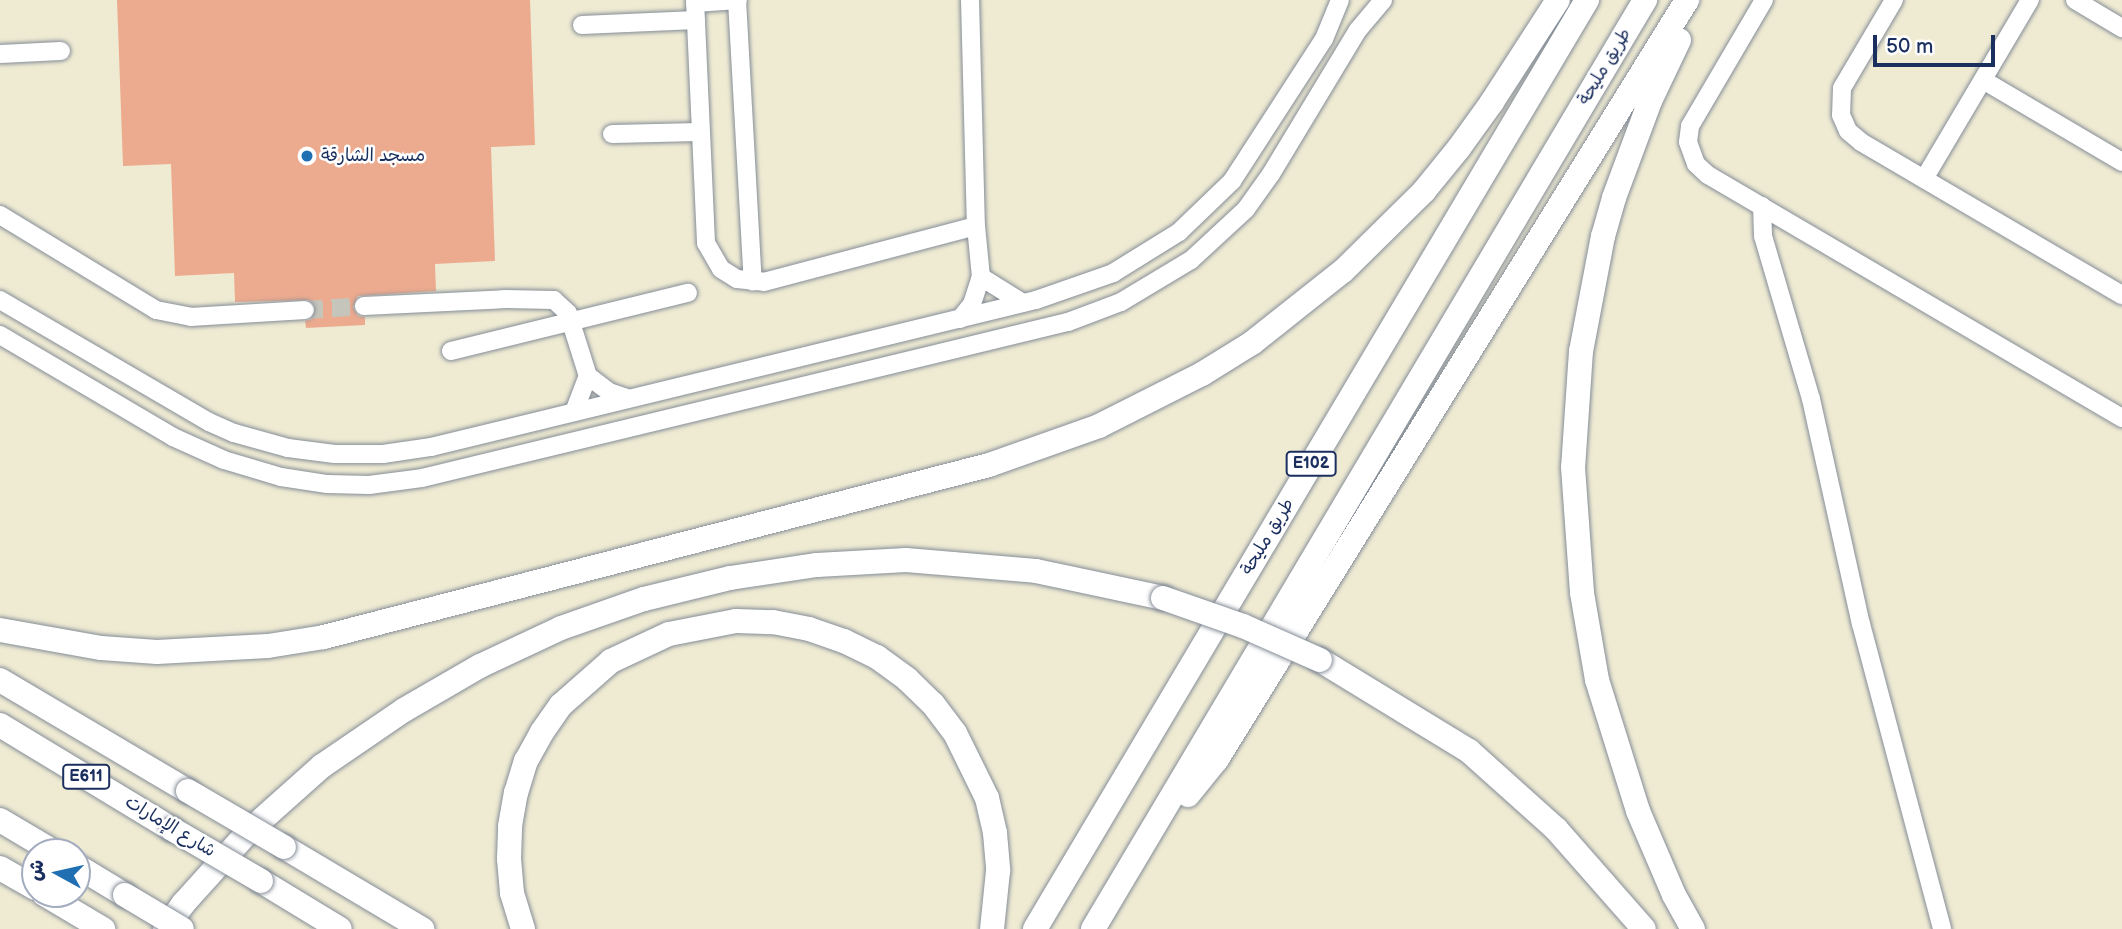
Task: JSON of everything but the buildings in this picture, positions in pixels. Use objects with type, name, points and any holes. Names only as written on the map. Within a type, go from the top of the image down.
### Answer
[{"type":"highway","points":[[0,630],[101,648],[157,652],[257,648],[324,637],[989,465],[1099,426],[1151,402],[1232,355],[1299,309],[1343,271],[1424,191],[1492,102],[1558,0]]},
{"type":"highway","name":"طريق مليحة","points":[[1035,929],[1587,0]]},
{"type":"highway","name":"طريق مليحة","points":[[1094,929],[1645,0]]},
{"type":"highway","points":[[1121,882],[1217,759],[1687,0]]},
{"type":"highway","points":[[1693,929],[1674,895],[1638,811],[1600,691],[1581,593],[1573,467],[1581,351],[1610,211],[1650,102],[1697,0]]},
{"type":"highway","points":[[165,929],[183,904],[249,831],[322,766],[404,710],[480,666],[561,628],[644,599],[730,578],[817,565],[906,560],[1036,572],[1163,598],[1243,626],[1320,660],[1405,710],[1478,759],[1556,829],[1644,929]]},
{"type":"highway","points":[[523,929],[512,892],[510,826],[526,761],[542,732],[585,681],[611,661],[669,634],[736,621],[797,627],[844,641],[897,671],[933,704],[973,764],[987,798],[996,833],[998,871],[992,929]]},
{"type":"highway","points":[[0,680],[422,929]]},
{"type":"highway","name":"شارع الإمارات","points":[[0,725],[340,929]]},
{"type":"highway","points":[[0,820],[30,838]]},
{"type":"highway","points":[[0,867],[21,880]]},
{"type":"highway","points":[[91,874],[182,929]]},
{"type":"highway","points":[[67,908],[99,927]]},
{"type":"street","points":[[582,25],[737,0],[753,282]]},
{"type":"street","points":[[960,318],[972,304],[981,277],[976,226],[970,0]]},
{"type":"street","points":[[0,300],[209,422],[288,448],[359,455],[407,451],[1023,303],[1062,293],[1113,273],[1159,246],[1198,216],[1232,181],[1324,39],[1339,0]]},
{"type":"street","points":[[0,335],[173,437],[224,460],[281,477],[342,485],[395,483],[1068,322],[1146,290],[1192,260],[1246,209],[1271,174],[1358,30],[1383,0]]},
{"type":"street","points":[[1764,0],[1693,119],[1688,142],[1692,157],[1702,170],[2122,418]]},
{"type":"street","points":[[1894,0],[1846,80],[1840,97],[1841,115],[1854,137],[2122,295]]},
{"type":"street","points":[[1924,179],[2030,0]]},
{"type":"street","points":[[2075,0],[2122,28]]},
{"type":"street","points":[[695,7],[700,132],[709,253],[729,275],[753,282],[976,226]]},
{"type":"street","points":[[0,54],[61,51]]},
{"type":"street","points":[[1983,80],[2122,162]]},
{"type":"street","points":[[611,134],[700,132]]},
{"type":"street","points":[[1762,206],[1763,236],[1801,360],[1882,710],[1942,929]]},
{"type":"street","points":[[0,215],[156,310],[191,317],[305,310]]},
{"type":"street","points":[[981,277],[1023,303]]},
{"type":"street","points":[[451,351],[688,293]]},
{"type":"street","points":[[364,306],[547,298],[561,304],[571,322],[588,376],[609,392],[626,398]]},
{"type":"street","points":[[570,442],[566,414],[588,376]]},
{"type":"street","points":[[657,392],[666,419]]},
{"type":"tunnel","points":[[305,310],[364,306]]},
{"type":"place","name":"مسجد الشارقة","points":[[307,156]]}]
